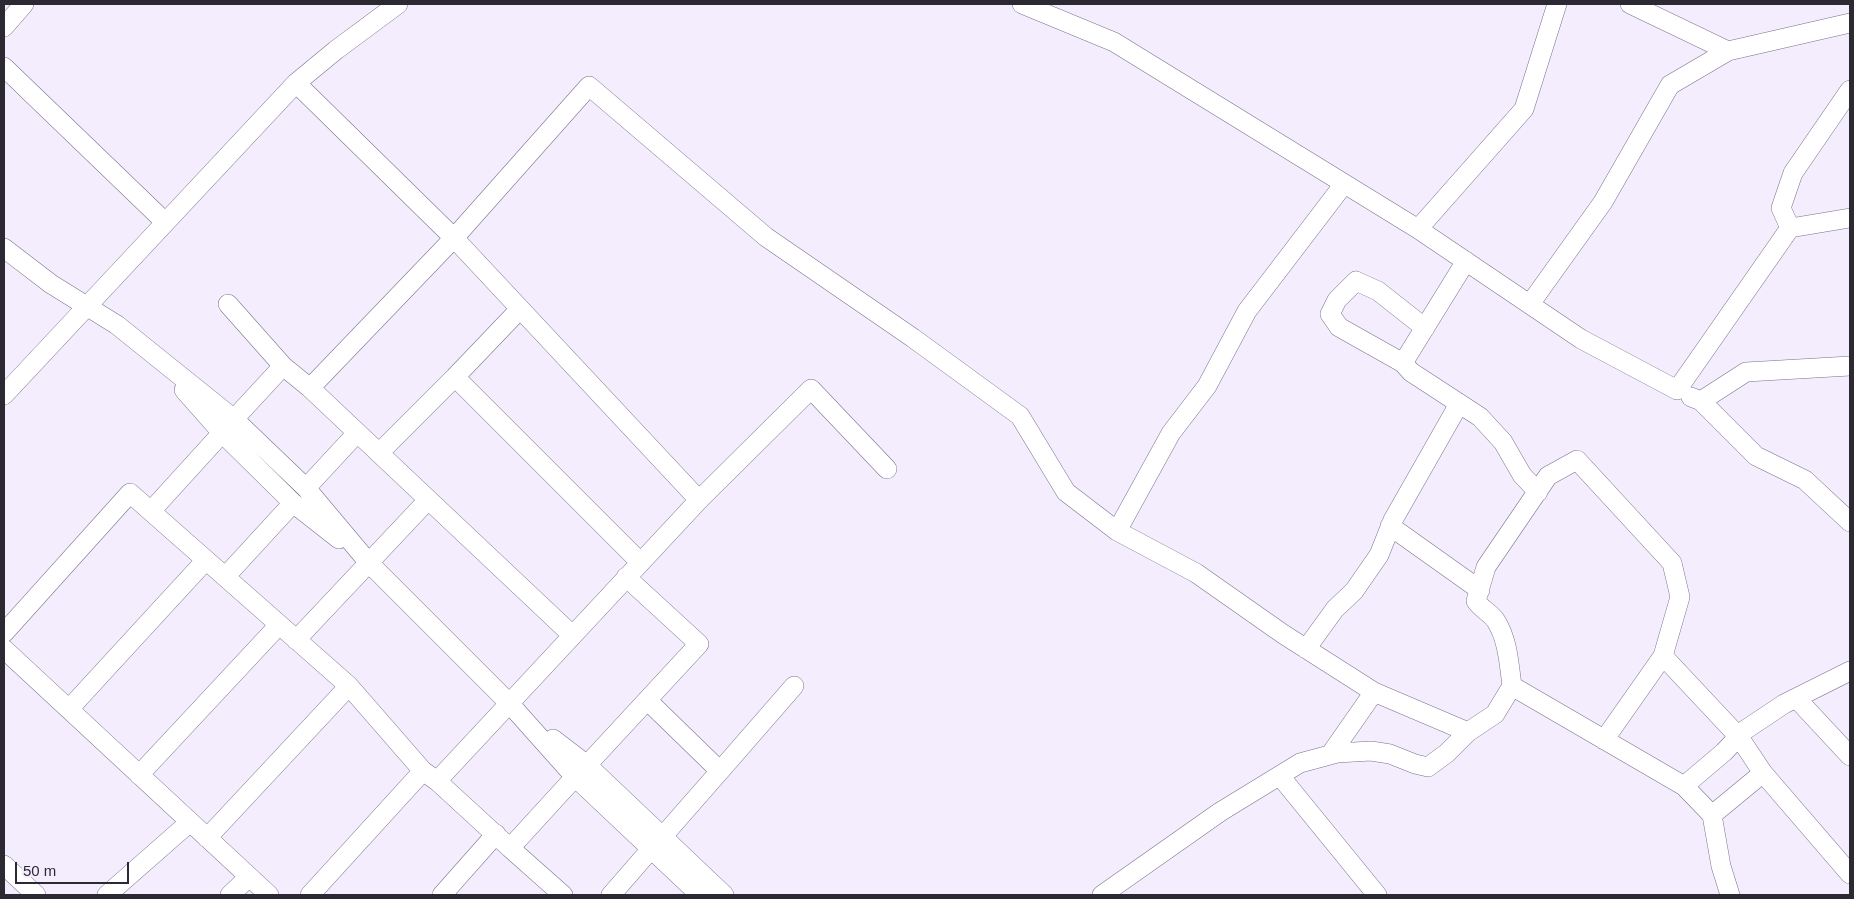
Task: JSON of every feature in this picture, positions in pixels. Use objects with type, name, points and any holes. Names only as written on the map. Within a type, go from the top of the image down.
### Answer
[{"type":"street","points":[[4,27],[24,4]]},
{"type":"street","points":[[4,395],[296,83],[398,4]]},
{"type":"street","points":[[1418,229],[1524,110],[1557,4]]},
{"type":"street","points":[[1630,4],[1728,51]]},
{"type":"street","points":[[1031,5],[1114,42],[1418,229],[1581,339],[1701,401],[1756,456],[1804,480],[1850,522]]},
{"type":"street","points":[[1530,304],[1603,202],[1670,85],[1728,51],[1850,23]]},
{"type":"street","points":[[4,68],[165,222]]},
{"type":"street","points":[[296,83],[454,238],[699,500]]},
{"type":"street","points":[[310,388],[454,238],[590,86],[766,237],[913,338],[1020,416],[1066,492],[1117,531],[1196,573],[1306,649],[1374,692],[1468,732]]},
{"type":"street","points":[[1790,228],[1781,208],[1793,173],[1850,90]]},
{"type":"street","points":[[1117,531],[1171,433],[1207,386],[1247,311],[1344,184]]},
{"type":"street","points":[[1677,390],[1790,228],[1850,218]]},
{"type":"street","points":[[4,248],[51,284],[117,325],[151,352],[228,426],[306,488],[369,562],[509,704],[657,843],[724,895]]},
{"type":"street","points":[[1403,363],[1466,261]]},
{"type":"street","points":[[1425,328],[1378,291],[1356,281],[1337,300],[1330,314],[1339,327],[1403,363],[1411,372],[1480,418],[1503,442],[1522,475],[1538,492]]},
{"type":"street","points":[[228,304],[283,366],[310,388],[379,452],[572,635]]},
{"type":"street","points":[[379,452],[456,377],[520,308]]},
{"type":"street","points":[[151,512],[283,366]]},
{"type":"street","points":[[1701,401],[1746,372],[1850,366]]},
{"type":"street","points":[[456,377],[640,562]]},
{"type":"street","points":[[310,895],[430,776],[509,704],[699,500],[810,389],[887,469]]},
{"type":"street","points":[[1306,649],[1335,610],[1354,591],[1378,554],[1390,526],[1460,404]]},
{"type":"street","points":[[228,426],[293,503],[369,562]]},
{"type":"street","points":[[306,488],[357,433]]},
{"type":"street","points":[[1102,895],[1220,812],[1300,763],[1337,753],[1371,751],[1390,754],[1428,767],[1447,753],[1468,732],[1495,714],[1512,686],[1507,647],[1495,620],[1480,608],[1476,601],[1486,567],[1548,476],[1577,460],[1672,563],[1680,597],[1663,656],[1604,740]]},
{"type":"street","points":[[4,633],[130,493],[349,686],[430,776],[563,895]]},
{"type":"street","points":[[296,640],[428,500]]},
{"type":"street","points":[[225,577],[293,503]]},
{"type":"street","points":[[1390,526],[1480,590]]},
{"type":"street","points":[[69,709],[206,560]]},
{"type":"street","points":[[510,848],[699,644],[626,577]]},
{"type":"street","points":[[139,774],[279,625]]},
{"type":"street","points":[[1663,656],[1738,737],[1763,773],[1850,874]]},
{"type":"street","points":[[7,658],[69,709],[269,895]]},
{"type":"street","points":[[1684,786],[1724,752],[1745,730],[1784,704],[1850,671]]},
{"type":"street","points":[[207,838],[349,686]]},
{"type":"street","points":[[611,895],[794,686]]},
{"type":"street","points":[[1512,686],[1684,786],[1712,815],[1721,866],[1730,895]]},
{"type":"street","points":[[1330,755],[1374,692]]},
{"type":"street","points":[[1796,698],[1850,756]]},
{"type":"street","points":[[647,700],[720,770]]},
{"type":"street","points":[[1712,815],[1763,773]]},
{"type":"street","points":[[1280,776],[1377,895]]},
{"type":"street","points":[[106,895],[190,822]]},
{"type":"street","points":[[442,895],[496,834]]},
{"type":"street","points":[[657,843],[700,895]]},
{"type":"street","points":[[4,865],[36,895]]},
{"type":"street","points":[[230,895],[250,878]]}]
